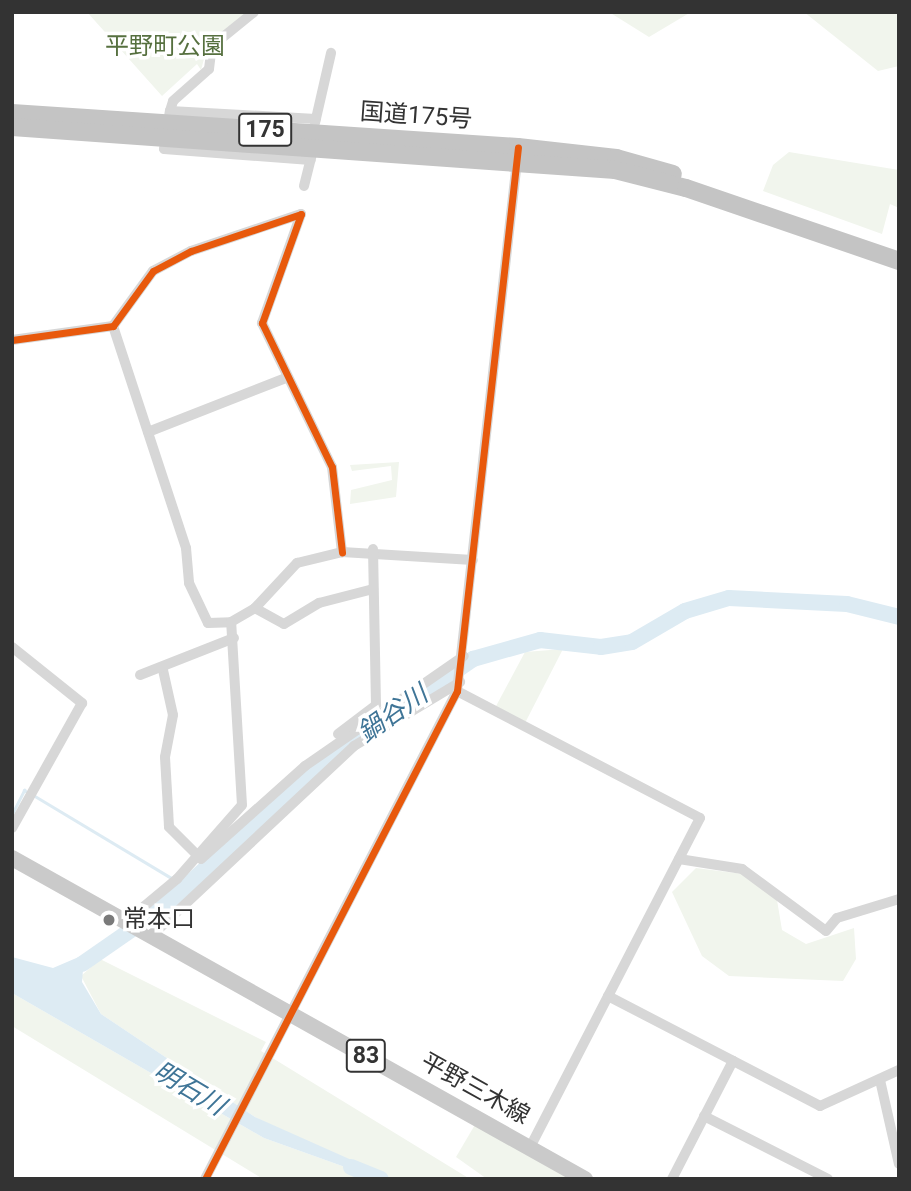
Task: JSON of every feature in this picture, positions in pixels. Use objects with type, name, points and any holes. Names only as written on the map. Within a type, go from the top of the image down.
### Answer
[{"type":"highway","name":"国道175号","points":[[12,113],[168,123],[313,140],[647,165],[803,228],[899,261]]},
{"type":"highway","name":"国道175号","points":[[12,127],[168,123]]},
{"type":"main road","name":"平野三木線","points":[[12,858],[126,924],[531,1146],[585,1179]]},
{"type":"street","points":[[254,12],[212,46],[209,69],[173,101],[164,149],[313,140]]},
{"type":"street","points":[[304,186],[331,53]]},
{"type":"street","points":[[205,1179],[458,687],[464,656],[518,155]]},
{"type":"street","points":[[12,340],[113,326],[153,271],[191,251],[301,214],[262,323],[286,378],[332,467],[342,552]]},
{"type":"street","points":[[113,326],[186,548],[189,583],[208,623],[231,622],[255,608],[298,564],[342,552],[373,550],[473,560]]},
{"type":"street","points":[[148,432],[286,378]]},
{"type":"street","points":[[163,670],[173,715],[165,757],[169,827],[194,858],[201,859],[376,705],[373,550]]},
{"type":"street","points":[[255,608],[284,624],[319,603],[373,589]]},
{"type":"street","points":[[126,924],[194,858],[242,805],[231,622]]},
{"type":"street","points":[[140,676],[163,670],[234,638]]},
{"type":"street","points":[[12,647],[82,704],[12,828]]},
{"type":"street","points":[[305,766],[464,656]]},
{"type":"street","points":[[148,936],[354,746],[458,687]]},
{"type":"street","points":[[458,687],[700,818],[531,1146]]},
{"type":"street","points":[[305,766],[316,780]]},
{"type":"street","points":[[679,859],[743,869],[826,931],[837,918],[899,899]]},
{"type":"street","points":[[608,996],[820,1106],[899,1070]]},
{"type":"street","points":[[672,1179],[733,1061]]},
{"type":"street","points":[[880,1080],[899,1164]]},
{"type":"street","points":[[704,1116],[828,1179]]},
{"type":"green space","name":"平野町公園","points":[[87,12],[249,12],[208,44],[201,70],[197,64],[162,96]]},
{"type":"green space","points":[[609,12],[691,12],[649,37]]},
{"type":"green space","points":[[804,12],[899,12],[899,66],[878,71]]},
{"type":"green space","points":[[789,152],[899,170],[899,208],[890,204],[882,234],[763,191],[773,165]]},
{"type":"green space","points":[[399,462],[396,497],[350,504],[351,490],[392,480],[391,466],[352,471],[350,465]]},
{"type":"green space","points":[[563,649],[525,723],[495,708],[525,652]]},
{"type":"green space","points":[[696,868],[743,874],[777,900],[782,930],[806,944],[854,928],[856,959],[843,981],[729,976],[702,956],[672,892]]},
{"type":"green space","points":[[100,959],[266,1042],[261,1051],[470,1179],[263,1179],[12,1026],[12,993],[264,1138],[370,1176],[255,1117],[101,1014],[81,976]]},
{"type":"green space","points":[[476,1123],[570,1179],[487,1179],[456,1157]]},
{"type":"water","points":[[95,950],[100,959],[83,970],[82,982],[101,1014],[255,1117],[374,1170],[370,1176],[264,1138],[12,993],[12,957],[53,968]]},
{"type":"waterway","name":"鍋谷川","points":[[82,964],[161,909],[317,767],[473,659],[540,640],[601,647],[632,642],[685,611],[729,598],[847,604],[899,617]]},
{"type":"waterway","points":[[12,814],[24,790],[29,793]]},
{"type":"waterway","points":[[35,796],[173,879]]},
{"type":"waterway","name":"明石川","points":[[351,1167],[381,1179]]},
{"type":"cycle path","points":[[205,1179],[457,691],[518,147]]},
{"type":"cycle path","points":[[12,340],[113,326],[153,271],[191,251],[301,214],[262,323],[332,467],[342,552]]},
{"type":"place","name":"常本口","points":[[109,920]]}]
